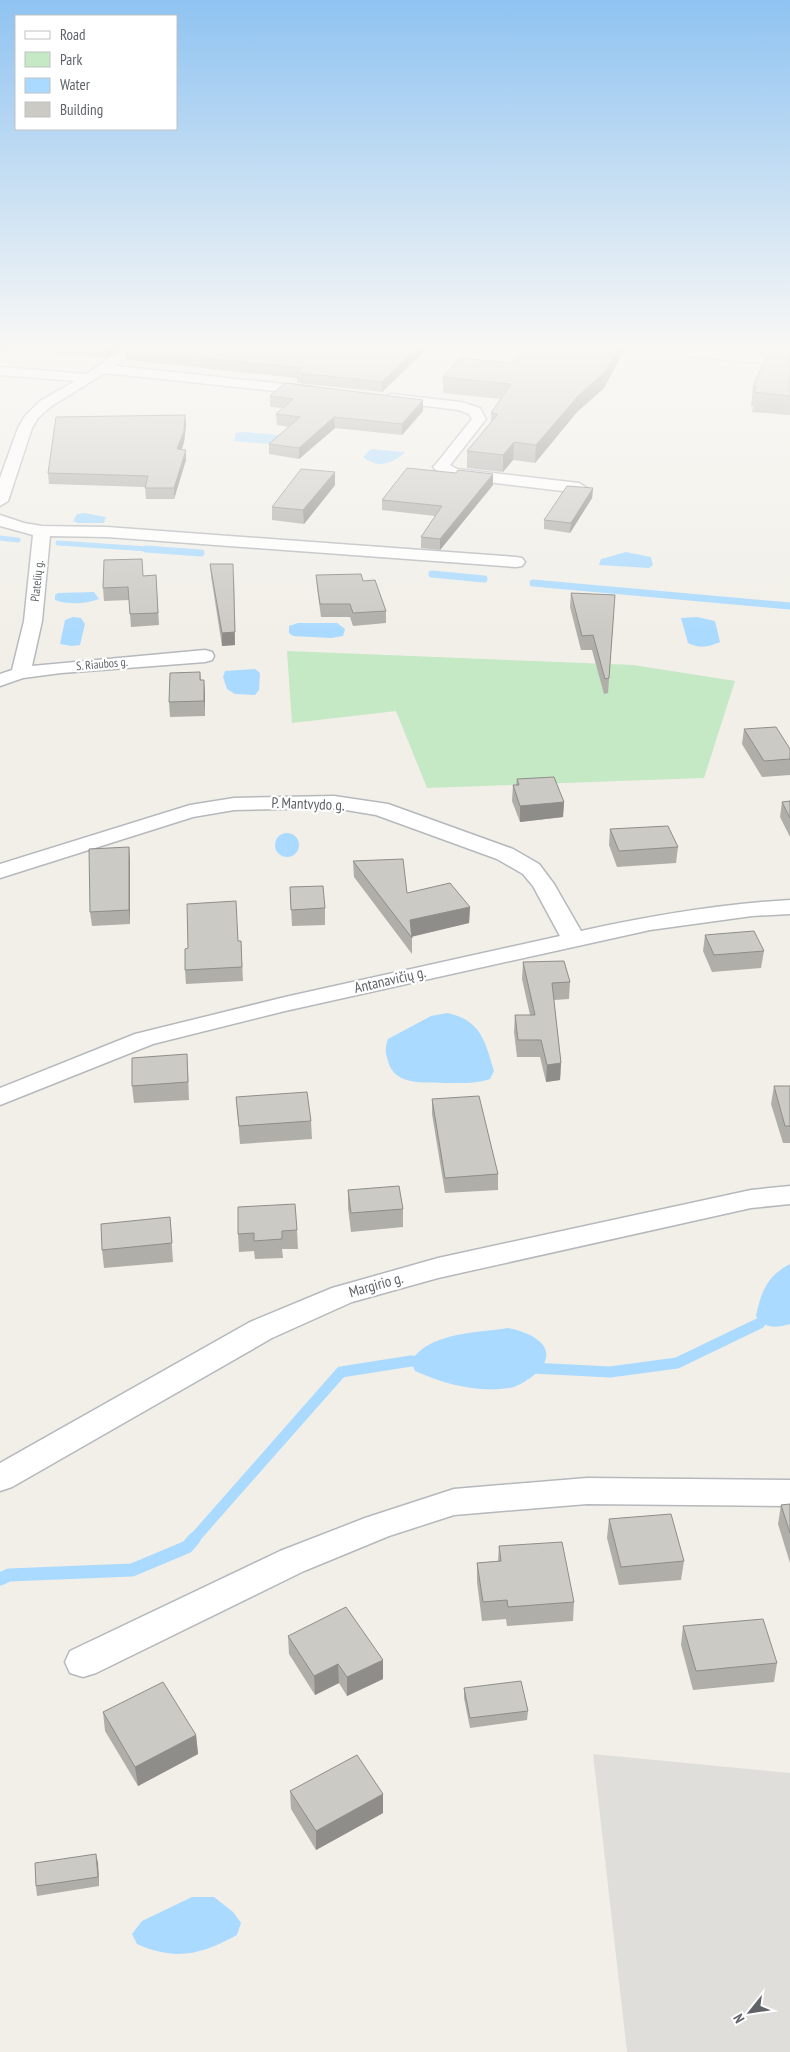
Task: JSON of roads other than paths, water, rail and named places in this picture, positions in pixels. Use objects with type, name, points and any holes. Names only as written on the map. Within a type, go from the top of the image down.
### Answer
[{"type":"street","points":[[0,501],[21,441]]},
{"type":"street","points":[[462,441],[441,467],[454,474],[579,488]]},
{"type":"street","points":[[0,520],[21,528],[42,531],[106,532],[516,562]]},
{"type":"street","name":"Platelių g.","points":[[20,673],[28,652],[33,625],[42,531]]},
{"type":"street","name":"S. Riaubos g.","points":[[0,680],[20,673],[61,667],[205,656]]},
{"type":"street","name":"P. Mantvydo g.","points":[[0,871],[190,811],[234,804],[334,802],[380,809],[506,854],[531,869],[543,884],[574,939]]},
{"type":"street","name":"Antanavičių g.","points":[[0,1097],[144,1039],[295,1002],[650,923],[752,909],[790,907]]},
{"type":"street","name":"Margirio g.","points":[[0,1478],[261,1330],[342,1295],[438,1268],[751,1199],[790,1195]]},
{"type":"street","points":[[84,1662],[292,1561],[377,1527],[454,1502],[587,1491],[790,1493]]},
{"type":"water","points":[[234,441],[273,441],[269,444]]},
{"type":"water","points":[[371,449],[405,452],[395,460],[379,464],[368,461],[363,457]]},
{"type":"water","points":[[84,513],[106,517],[104,523],[78,523],[73,521],[77,514]]},
{"type":"water","points":[[626,552],[651,557],[653,565],[649,568],[599,565],[601,559]]},
{"type":"water","points":[[94,592],[99,599],[77,603],[55,600],[55,595],[58,593]]},
{"type":"water","points":[[73,617],[81,618],[85,624],[80,645],[60,644],[65,620]]},
{"type":"water","points":[[697,617],[715,621],[720,642],[704,647],[688,643],[681,618]]},
{"type":"water","points":[[298,623],[337,623],[345,629],[343,636],[331,638],[293,636],[289,633],[289,626]]},
{"type":"water","points":[[255,669],[260,673],[259,690],[255,695],[235,694],[227,689],[223,677],[225,671]]},
{"type":"water","points":[[287,833],[292,834],[298,840],[298,850],[292,856],[287,857],[282,856],[276,850],[275,845],[276,840],[282,834]]},
{"type":"water","points":[[447,1013],[467,1021],[480,1033],[488,1050],[494,1071],[490,1079],[467,1083],[428,1083],[403,1079],[396,1075],[391,1069],[386,1055],[388,1039],[431,1016]]},
{"type":"water","points":[[790,1264],[790,1324],[775,1327],[767,1325],[756,1316],[760,1299],[770,1279]]},
{"type":"water","points":[[508,1328],[528,1334],[542,1344],[546,1351],[546,1358],[542,1367],[533,1376],[515,1386],[485,1389],[461,1386],[415,1371],[411,1361],[419,1351],[442,1339],[455,1335]]},
{"type":"water","points":[[192,1897],[214,1897],[233,1912],[241,1923],[237,1935],[211,1947],[188,1953],[164,1953],[137,1944],[132,1934],[142,1921]]},
{"type":"waterway","points":[[0,538],[18,540]]},
{"type":"waterway","points":[[58,543],[163,550]]},
{"type":"waterway","points":[[146,549],[201,553]]},
{"type":"waterway","points":[[432,574],[484,579]]},
{"type":"waterway","points":[[533,583],[790,606]]},
{"type":"waterway","points":[[532,1368],[610,1372],[677,1363],[760,1323]]},
{"type":"waterway","points":[[193,1540],[341,1372],[411,1361],[421,1362]]},
{"type":"waterway","points":[[0,1579],[9,1575],[132,1570],[187,1547],[194,1539]]}]
